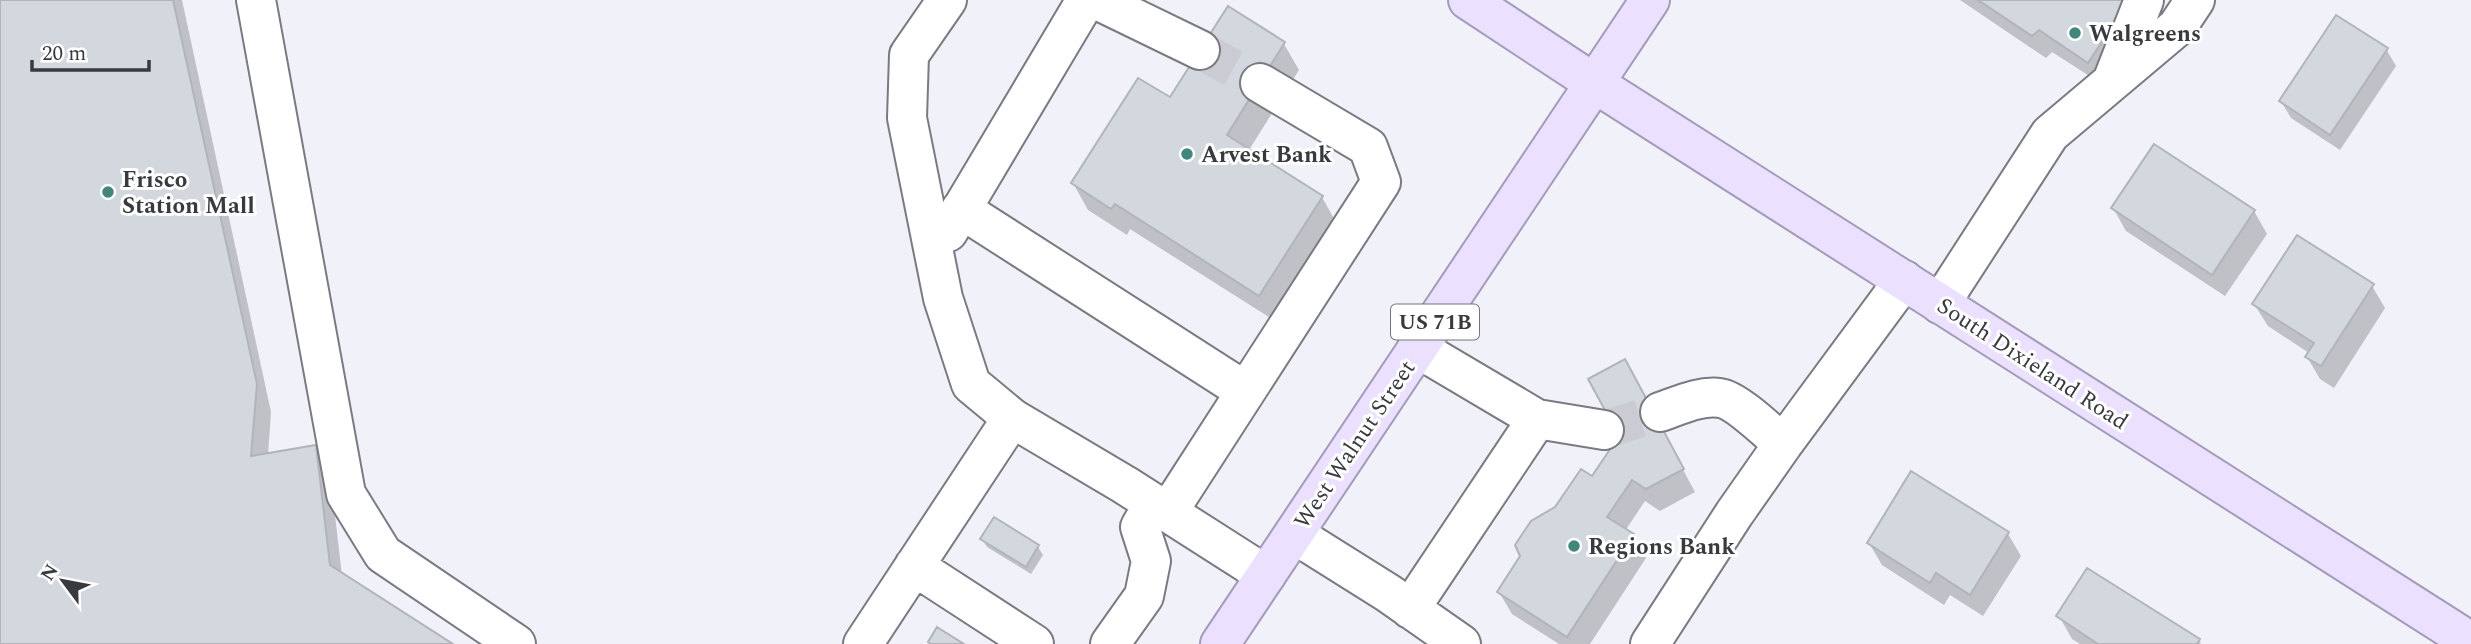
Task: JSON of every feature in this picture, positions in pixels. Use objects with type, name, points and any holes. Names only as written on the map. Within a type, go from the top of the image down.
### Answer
[{"type":"main road","name":"South Dixieland Road","points":[[1468,0],[2471,642]]},
{"type":"main road","name":"West Walnut Street","points":[[1220,644],[1650,0]]},
{"type":"lane","points":[[257,0],[346,494],[383,554],[516,644]]},
{"type":"lane","points":[[947,0],[909,55],[907,118],[943,298],[971,384],[1012,418],[1161,507],[1266,575]]},
{"type":"lane","points":[[934,255],[1086,0]]},
{"type":"lane","points":[[1097,0],[1200,50]]},
{"type":"lane","points":[[2113,81],[2144,0]]},
{"type":"lane","points":[[1940,303],[2050,134],[2177,27],[2195,0]]},
{"type":"lane","points":[[1110,644],[1144,596],[1151,561],[1140,527],[1161,507],[1245,391],[1381,182],[1368,147],[1260,83]]},
{"type":"lane","points":[[961,209],[1245,391]]},
{"type":"lane","points":[[1650,644],[1734,514],[1904,280]]},
{"type":"lane","points":[[1418,348],[1537,419],[1604,430]]},
{"type":"lane","points":[[1660,412],[1697,400],[1721,398],[1746,413],[1783,444]]},
{"type":"lane","points":[[863,644],[1012,418]]},
{"type":"lane","points":[[1410,608],[1537,419]]},
{"type":"lane","points":[[1294,534],[1461,644]]},
{"type":"lane","points":[[914,566],[1034,644]]},
{"type":"building","name":"Frisco Station Mall","points":[[0,0],[173,0],[257,384],[251,456],[316,445],[330,565],[453,644],[0,644]]},
{"type":"building","name":"Walgreens","points":[[1978,0],[2129,0],[2088,63],[2039,30],[2032,36]]},
{"type":"building","points":[[1228,6],[1285,42],[1227,135],[1323,196],[1259,296],[1115,204],[1111,209],[1071,183],[1138,78],[1170,97]]},
{"type":"building","points":[[2336,15],[2388,48],[2330,135],[2279,101]]},
{"type":"building","points":[[2154,144],[2255,210],[2212,275],[2111,208]]},
{"type":"building","points":[[2297,235],[2374,284],[2321,366],[2305,357],[2314,343],[2252,304]]},
{"type":"building","points":[[1625,359],[1684,469],[1646,489],[1632,480],[1607,517],[1634,534],[1567,637],[1497,592],[1520,556],[1515,545],[1531,521],[1555,507],[1581,469],[1592,476],[1619,436],[1588,379]]},
{"type":"building","points":[[1911,471],[2009,532],[1970,595],[1936,573],[1930,583],[1867,543]]},
{"type":"building","points":[[994,517],[1039,545],[1026,567],[980,539]]},
{"type":"building","points":[[2087,568],[2200,639],[2197,644],[2098,644],[2056,616]]},
{"type":"building","points":[[937,627],[964,644],[931,644],[928,642]]},
{"type":"tunnel","points":[[1200,50],[1260,83]]},
{"type":"tunnel","points":[[1604,430],[1660,412]]},
{"type":"place","name":"Walgreens","points":[[2075,33]]},
{"type":"place","name":"Arvest Bank","points":[[1187,154]]},
{"type":"place","name":"Frisco Station Mall","points":[[108,192]]},
{"type":"place","name":"Regions Bank","points":[[1574,546]]}]
